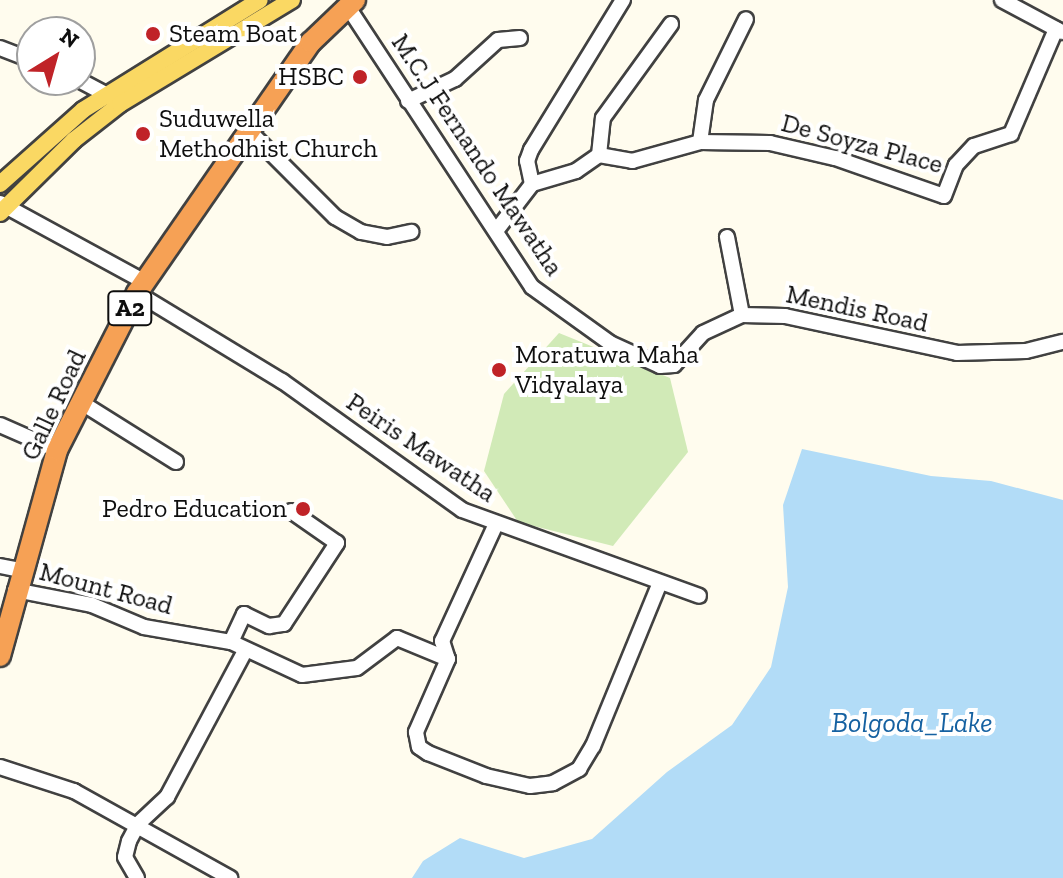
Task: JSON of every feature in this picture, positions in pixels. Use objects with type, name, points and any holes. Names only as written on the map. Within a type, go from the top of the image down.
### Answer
[{"type":"highway","name":"Galle Road","points":[[0,656],[12,575],[57,450],[141,288],[311,42],[354,2]]},
{"type":"main road","points":[[2,208],[114,99],[260,0]]},
{"type":"main road","points":[[0,184],[59,128],[292,0]]},
{"type":"street","points":[[532,184],[527,161],[531,150],[623,0]]},
{"type":"street","points":[[1002,0],[1059,30]]},
{"type":"street","name":"M.C.J Fernando Mawatha","points":[[354,2],[408,101],[532,287],[610,343],[660,366]]},
{"type":"street","points":[[700,142],[706,100],[746,19]]},
{"type":"street","points":[[496,231],[532,184],[576,171],[599,155],[603,118],[671,24]]},
{"type":"street","name":"De Soyza Place","points":[[599,155],[632,161],[700,142],[770,143],[835,158],[944,196],[956,165],[974,146],[1011,134],[1059,30]]},
{"type":"street","points":[[408,101],[455,79],[498,40],[520,38]]},
{"type":"street","points":[[96,89],[114,99]]},
{"type":"street","points":[[248,130],[335,217],[361,232],[387,237],[411,232]]},
{"type":"street","name":"Peiris Mawatha","points":[[2,208],[141,288],[282,381],[436,493],[495,526],[699,596]]},
{"type":"street","points":[[727,237],[742,315]]},
{"type":"street","name":"Mendis Road","points":[[660,366],[674,365],[703,333],[742,315],[785,316],[957,353],[1026,351],[1063,342]]},
{"type":"street","points":[[82,403],[176,462]]},
{"type":"street","points":[[0,425],[57,450]]},
{"type":"street","points":[[231,642],[244,614],[269,626],[284,624],[337,543],[291,511]]},
{"type":"street","points":[[495,526],[442,641],[448,659],[416,732],[419,747],[486,776],[530,786],[553,783],[579,769],[593,746],[660,583]]},
{"type":"street","name":"Mount Road","points":[[12,575],[144,627],[231,642],[245,651],[311,676],[357,668],[397,638],[448,659]]},
{"type":"street","points":[[137,878],[125,857],[138,824],[167,797],[245,651]]},
{"type":"street","points":[[0,767],[74,791],[230,878]]},
{"type":"green space","points":[[559,333],[670,378],[688,452],[613,546],[518,522],[484,471],[504,394]]},
{"type":"water","name":"Bolgoda_Lake","points":[[802,449],[931,476],[991,481],[1063,500],[1063,878],[412,878],[423,861],[460,838],[524,858],[592,839],[667,772],[732,725],[771,667],[788,587],[783,505]]},
{"type":"place","name":"Steam Boat","points":[[153,34]]},
{"type":"place","name":"HSBC","points":[[360,77]]},
{"type":"place","name":"Suduwella Methodhist Church","points":[[143,134]]},
{"type":"place","name":"Moratuwa Maha Vidyalaya","points":[[499,370]]},
{"type":"place","name":"Pedro Education","points":[[303,509]]}]
